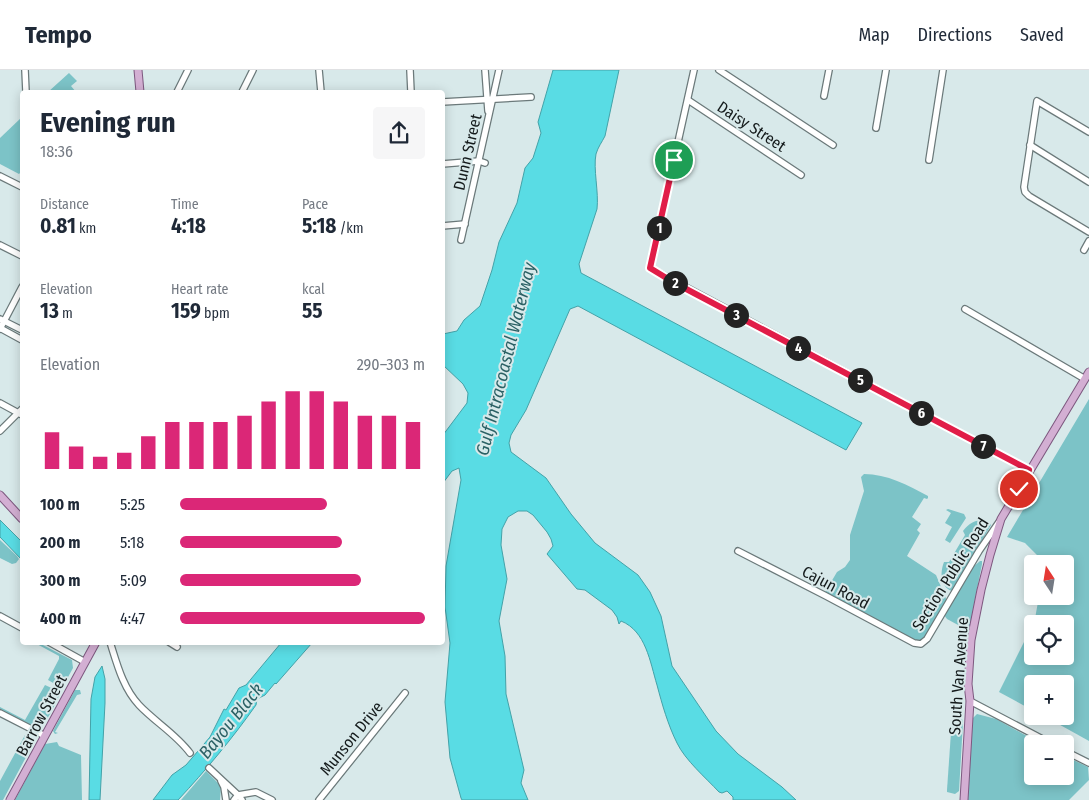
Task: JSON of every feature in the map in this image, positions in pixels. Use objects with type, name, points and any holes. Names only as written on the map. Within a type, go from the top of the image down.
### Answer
[{"type":"main road","points":[[138,70],[140,90]]},
{"type":"main road","name":"South Van Avenue","points":[[964,800],[970,701],[968,684],[972,632],[990,555],[1001,519],[1089,372]]},
{"type":"main road","points":[[0,495],[20,517]]},
{"type":"main road","name":"Barrow Street","points":[[10,800],[94,645]]},
{"type":"street","points":[[25,70],[26,90]]},
{"type":"street","points":[[178,90],[188,70]]},
{"type":"street","points":[[243,90],[253,70]]},
{"type":"street","points":[[320,70],[321,90]]},
{"type":"street","points":[[410,70],[411,90]]},
{"type":"street","points":[[485,70],[490,99]]},
{"type":"street","name":"Dunn Street","points":[[461,240],[482,162],[490,99],[499,70]]},
{"type":"street","points":[[694,70],[650,268],[673,282],[1029,470]]},
{"type":"street","points":[[719,70],[833,145]]},
{"type":"street","points":[[824,96],[828,70]]},
{"type":"street","points":[[876,128],[886,70]]},
{"type":"street","points":[[929,160],[942,70]]},
{"type":"street","points":[[445,102],[531,96]]},
{"type":"street","name":"Daisy Street","points":[[688,100],[801,175]]},
{"type":"street","points":[[1089,132],[1037,100],[1024,187],[1025,192],[1089,232]]},
{"type":"street","points":[[1030,145],[1089,182]]},
{"type":"street","points":[[445,164],[482,162]]},
{"type":"street","points":[[0,176],[20,186]]},
{"type":"street","points":[[445,226],[465,224]]},
{"type":"street","points":[[1084,250],[1089,242]]},
{"type":"street","points":[[0,244],[20,255]]},
{"type":"street","points":[[20,290],[2,320],[0,329],[20,339]]},
{"type":"street","points":[[965,308],[1085,379]]},
{"type":"street","points":[[2,320],[20,329]]},
{"type":"street","points":[[0,403],[20,412]]},
{"type":"street","points":[[0,431],[20,413]]},
{"type":"street","name":"Section Public Road","points":[[921,644],[927,639],[979,551],[1001,519]]},
{"type":"street","name":"Cajun Road","points":[[738,551],[914,643],[921,644]]},
{"type":"street","points":[[979,551],[990,555]]},
{"type":"street","points":[[0,616],[20,627]]},
{"type":"street","points":[[54,645],[85,662]]},
{"type":"street","points":[[111,645],[118,669],[129,692],[139,705],[184,744],[190,753]]},
{"type":"street","name":"Munson Drive","points":[[319,800],[405,693]]},
{"type":"street","points":[[970,701],[1035,735]]},
{"type":"street","points":[[0,713],[45,736]]},
{"type":"street","points":[[1074,756],[1089,763]]},
{"type":"street","points":[[209,768],[238,798],[256,792],[272,800]]},
{"type":"street","points":[[219,777],[224,787],[226,800]]},
{"type":"shaded area","points":[[69,73],[77,81],[71,86],[74,90],[50,90]]},
{"type":"shaded area","points":[[20,119],[19,174],[0,164],[0,138]]},
{"type":"shaded area","points":[[1089,399],[1089,741],[1060,725],[1074,725],[1074,675],[1024,675],[1024,706],[999,692],[1024,642],[1024,665],[1074,665],[1074,615],[1036,615],[1037,605],[1074,605],[1074,555],[1037,555],[1025,543],[1007,537]]},
{"type":"shaded area","points":[[864,474],[889,478],[928,496],[927,499],[924,498],[912,517],[921,524],[917,530],[920,533],[907,556],[936,575],[947,601],[923,640],[918,642],[824,594],[837,572],[845,567],[850,560],[850,535],[864,491],[861,477]]},
{"type":"shaded area","points":[[946,510],[964,514],[966,518],[950,543],[945,540],[952,527],[945,523],[951,513]]},
{"type":"shaded area","points":[[985,520],[991,525],[952,591],[948,589],[942,579],[944,562],[949,562],[965,535],[963,531],[965,528],[972,522]]},
{"type":"shaded area","points":[[0,540],[17,556],[19,559],[16,563],[12,564],[0,558]]},
{"type":"shaded area","points":[[982,561],[982,564],[969,631],[947,619],[944,615],[973,567]]},
{"type":"shaded area","points":[[39,645],[43,645],[72,660],[73,668],[62,688],[48,680],[59,656]]},
{"type":"shaded area","points":[[45,685],[58,691],[60,694],[50,714],[39,726],[35,728],[0,709],[0,707],[25,720]]},
{"type":"shaded area","points":[[75,690],[80,690],[81,694],[77,695],[55,732],[58,733],[55,734],[53,731]]},
{"type":"shaded area","points":[[977,714],[996,719],[1025,735],[1024,785],[1074,785],[1074,760],[1088,767],[1089,780],[1069,800],[965,800],[973,718]]},
{"type":"shaded area","points":[[952,718],[962,719],[963,722],[959,791],[955,794],[947,792]]},
{"type":"shaded area","points":[[25,735],[28,737],[31,735],[32,746],[3,800],[0,800],[0,781]]},
{"type":"shaded area","points":[[57,742],[59,746],[81,755],[82,800],[15,800],[45,744]]},
{"type":"shaded area","points":[[206,771],[221,786],[220,800],[181,800]]},
{"type":"water","name":"Gulf Intracoastal Waterway","points":[[553,70],[619,70],[605,136],[596,154],[597,209],[579,264],[581,273],[862,423],[846,450],[578,306],[570,309],[526,410],[511,435],[509,443],[511,452],[546,478],[571,514],[595,543],[638,575],[650,592],[661,616],[672,666],[716,731],[738,754],[796,800],[733,800],[733,797],[727,791],[719,792],[696,769],[685,756],[668,722],[649,657],[642,640],[629,626],[621,621],[619,624],[612,610],[585,590],[577,589],[547,554],[553,546],[551,539],[533,515],[527,511],[518,511],[508,517],[502,529],[501,545],[507,579],[499,621],[505,656],[506,694],[524,770],[521,783],[528,800],[462,800],[461,798],[450,758],[445,702],[450,643],[445,607],[446,566],[461,480],[459,468],[452,471],[445,480],[445,432],[467,403],[468,393],[463,384],[445,367],[445,334],[457,331],[464,320],[480,306],[499,242],[517,203],[525,168],[533,158],[541,133],[538,122]]},
{"type":"water","points":[[0,520],[20,540],[20,558],[0,537]]},
{"type":"water","name":"Bayou Black","points":[[279,645],[310,645],[276,684],[265,695],[257,699],[256,705],[228,742],[178,800],[153,800],[172,775],[186,765],[210,737],[224,709],[226,710],[239,688],[246,685]]},
{"type":"water","points":[[102,666],[105,679],[105,703],[100,800],[89,800],[91,699],[95,677]]},
{"type":"route","points":[[674,160],[650,268],[673,282],[1029,470],[1019,489]]}]
